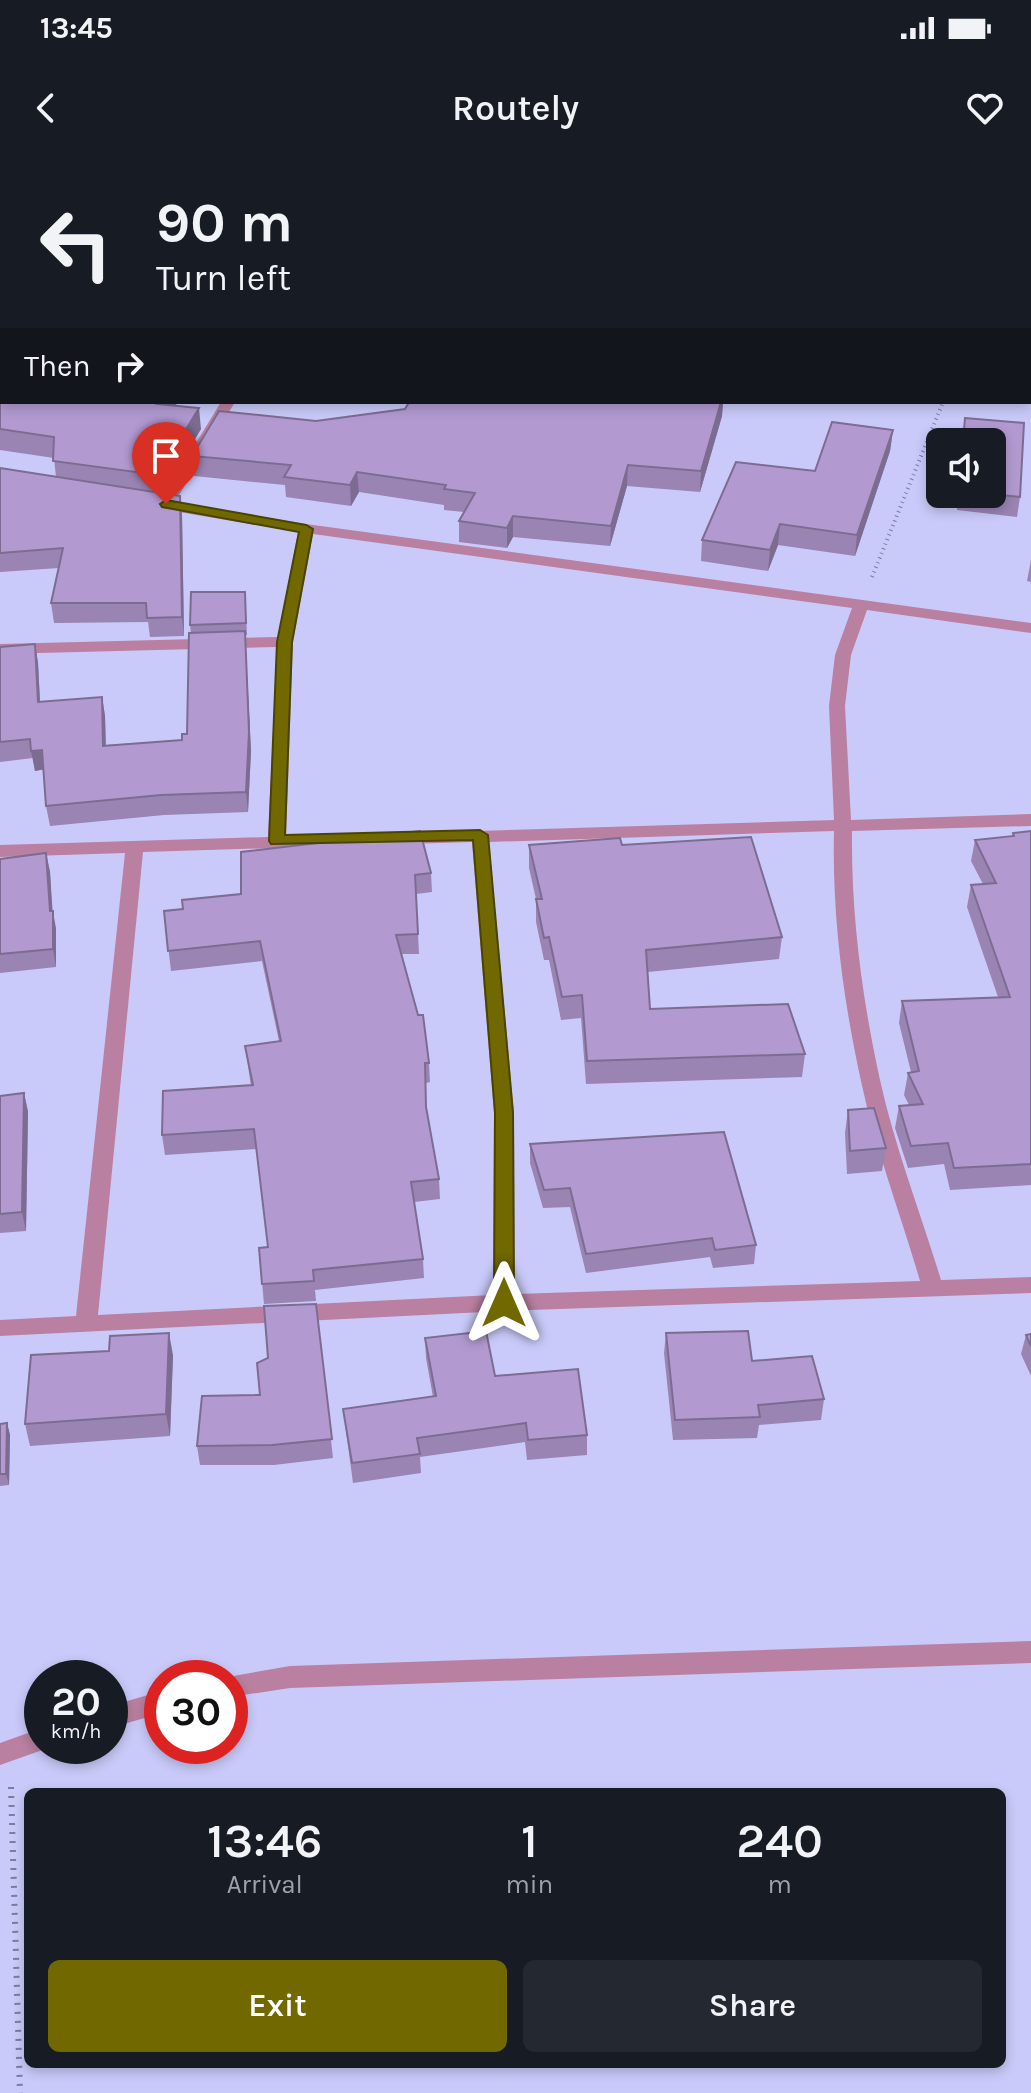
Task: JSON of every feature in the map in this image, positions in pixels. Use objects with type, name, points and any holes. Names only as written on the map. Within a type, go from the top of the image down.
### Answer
[{"type":"street","points":[[166,504],[227,404]]},
{"type":"street","points":[[136,500],[306,529],[1031,628]]},
{"type":"street","points":[[277,841],[285,642],[306,529]]},
{"type":"street","points":[[861,604],[843,655],[837,706],[843,826],[842,890],[851,971],[871,1083],[933,1287]]},
{"type":"street","points":[[0,649],[285,642]]},
{"type":"street","points":[[0,851],[1031,820]]},
{"type":"street","points":[[480,835],[504,1113],[504,1303]]},
{"type":"street","points":[[86,1323],[135,846]]},
{"type":"street","points":[[0,1328],[504,1303],[1031,1285]]},
{"type":"street","points":[[248,1683],[290,1677],[364,1674],[1031,1652]]},
{"type":"street","points":[[5,1752],[24,1745]]},
{"type":"path","points":[[861,604],[942,404]]},
{"type":"path","points":[[5,1752],[20,2093]]},
{"type":"building","points":[[0,404],[157,404],[199,408],[158,475],[53,461],[54,437],[0,429]]},
{"type":"building","points":[[408,404],[720,404],[701,471],[628,465],[611,526],[513,516],[507,528],[459,521],[475,493],[444,489],[446,485],[357,472],[350,485],[284,477],[291,465],[192,456],[219,411],[316,421],[405,409]]},
{"type":"building","points":[[965,418],[1024,423],[1020,497],[1006,496],[1006,428],[964,428]]},
{"type":"building","points":[[832,422],[893,430],[857,535],[780,524],[770,550],[702,540],[736,462],[815,471]]},
{"type":"building","points":[[0,468],[180,496],[182,617],[147,618],[146,603],[51,603],[63,548],[0,553]]},
{"type":"building","points":[[191,592],[245,592],[246,623],[190,625]]},
{"type":"building","points":[[245,631],[249,732],[246,792],[161,795],[46,806],[42,750],[31,751],[30,739],[0,742],[0,647],[35,644],[38,702],[102,697],[103,746],[182,740],[182,734],[187,734],[189,633]]},
{"type":"building","points":[[420,831],[431,873],[415,875],[418,934],[396,935],[418,1015],[423,1015],[429,1063],[425,1063],[426,1107],[439,1179],[411,1182],[423,1259],[313,1270],[314,1281],[262,1284],[259,1248],[268,1247],[254,1129],[162,1135],[163,1091],[253,1085],[245,1046],[281,1041],[260,941],[168,951],[164,911],[183,909],[182,900],[241,894],[241,852]]},
{"type":"building","points":[[1031,831],[1031,1164],[954,1168],[948,1143],[911,1146],[899,1106],[923,1104],[908,1073],[919,1071],[902,1001],[1010,997],[971,885],[996,883],[975,840]]},
{"type":"building","points":[[751,837],[782,937],[646,950],[650,1009],[788,1004],[805,1054],[587,1061],[582,995],[562,997],[549,937],[544,938],[536,899],[542,899],[529,845],[620,838],[622,845]]},
{"type":"building","points":[[46,853],[50,911],[53,911],[53,949],[0,954],[0,859]]},
{"type":"building","points":[[24,1093],[22,1212],[0,1214],[0,1096]]},
{"type":"building","points":[[874,1108],[886,1148],[850,1151],[848,1110]]},
{"type":"building","points":[[724,1132],[756,1245],[715,1250],[712,1238],[586,1254],[570,1188],[544,1190],[530,1144]]},
{"type":"building","points":[[316,1304],[332,1439],[272,1445],[197,1446],[202,1396],[260,1395],[257,1363],[268,1358],[264,1306]]},
{"type":"building","points":[[486,1331],[495,1376],[578,1369],[587,1435],[528,1440],[526,1423],[417,1438],[420,1454],[352,1463],[343,1409],[436,1396],[425,1338]]},
{"type":"building","points":[[748,1331],[752,1361],[812,1356],[824,1399],[758,1405],[760,1417],[675,1420],[666,1333]]},
{"type":"building","points":[[169,1333],[166,1414],[25,1424],[31,1355],[109,1351],[110,1336]]},
{"type":"building","points":[[7,1423],[6,1474],[0,1474],[0,1424]]},
{"type":"route","points":[[166,504],[306,529],[285,642],[277,841],[480,835],[504,1113],[504,1303]]}]
